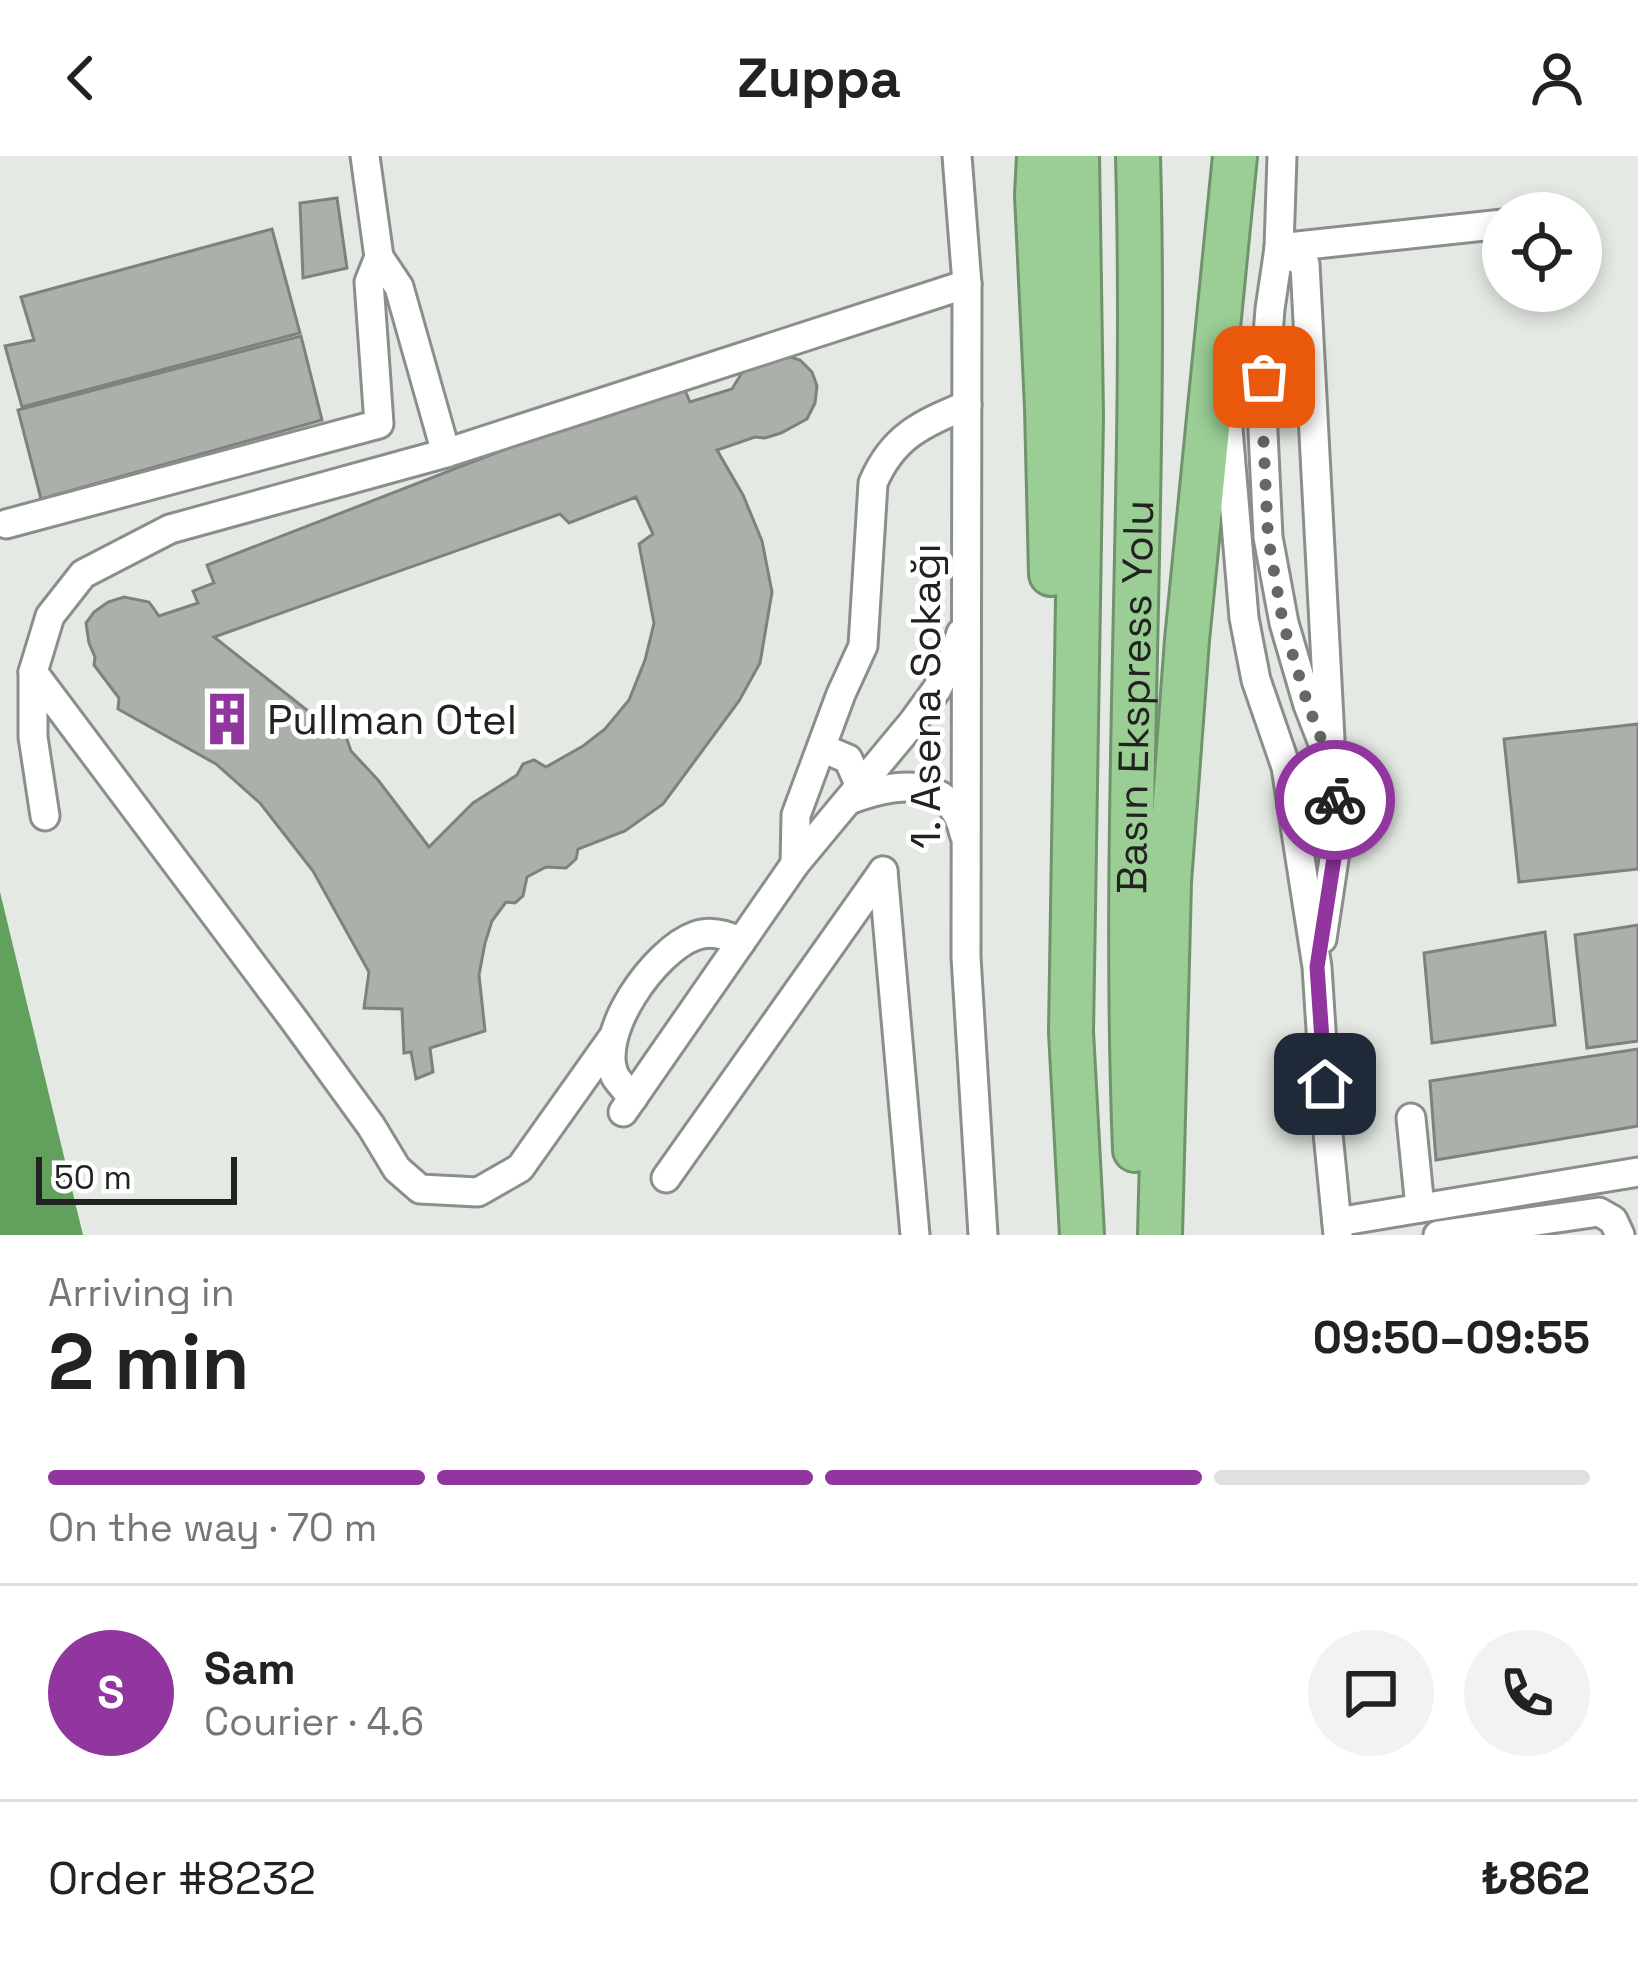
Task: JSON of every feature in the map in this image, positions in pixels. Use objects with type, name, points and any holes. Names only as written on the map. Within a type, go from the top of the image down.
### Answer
[{"type":"highway","name":"Basın Ekspress Yolu","points":[[1077,156],[1081,416],[1071,1032],[1082,1235]]},
{"type":"highway","name":"Basın Ekspress Yolu","points":[[1138,156],[1130,954],[1142,1235]]},
{"type":"highway","points":[[1160,1235],[1168,882],[1235,156]]},
{"type":"highway","points":[[1035,169],[1047,407],[1057,844],[1071,1032]]},
{"type":"street","points":[[365,156],[379,257],[399,287],[446,453]]},
{"type":"street","name":"1. Asena Sokağı","points":[[957,156],[967,284],[966,957],[982,1235]]},
{"type":"street","points":[[1282,156],[1279,248],[1262,410],[1268,537],[1283,623],[1331,764]]},
{"type":"street","points":[[1279,248],[1482,226]]},
{"type":"street","points":[[1279,248],[1305,264],[1337,839],[1317,967]]},
{"type":"street","points":[[6,524],[379,424],[369,282],[379,257]]},
{"type":"street","points":[[45,816],[33,737],[33,672],[50,616],[83,574],[170,530],[446,453],[967,284]]},
{"type":"street","points":[[1220,311],[1244,619],[1256,680],[1286,767],[1317,967],[1338,1229],[1420,1208],[1638,1172]]},
{"type":"street","points":[[795,864],[796,814],[863,646],[873,483],[884,458],[921,424],[967,405]]},
{"type":"street","points":[[613,1037],[613,1073],[628,1105],[795,864],[937,689],[968,611]]},
{"type":"street","points":[[33,672],[294,1020],[397,1169],[421,1189],[478,1192],[520,1168],[613,1037],[644,976],[670,950],[698,934],[724,934],[741,942]]},
{"type":"street","points":[[822,748],[848,760],[854,793]]},
{"type":"street","points":[[854,793],[900,786],[939,795],[961,818],[968,849]]},
{"type":"street","points":[[666,1178],[883,871],[915,1235]]},
{"type":"street","points":[[1411,1118],[1420,1208]]},
{"type":"street","points":[[1438,1235],[1599,1212],[1613,1220],[1620,1235]]},
{"type":"shaded area","points":[[0,892],[83,1235],[0,1235]]},
{"type":"building","points":[[337,198],[347,268],[303,278],[300,203]]},
{"type":"building","points":[[272,229],[300,333],[22,407],[5,346],[34,340],[21,297]]},
{"type":"building","points":[[301,336],[322,420],[41,499],[18,410]]},
{"type":"building","name":"Pullman Otel","points":[[787,356],[800,360],[812,372],[817,386],[807,419],[781,433],[717,450],[762,541],[772,592],[760,663],[739,701],[663,804],[625,831],[578,849],[576,859],[566,868],[546,867],[527,877],[523,896],[515,903],[506,902],[492,921],[479,975],[485,1031],[430,1048],[433,1072],[416,1079],[411,1052],[404,1053],[402,1009],[364,1008],[369,972],[313,871],[260,803],[216,764],[118,709],[119,698],[94,665],[86,623],[108,602],[124,597],[149,602],[159,616],[198,603],[193,591],[214,583],[207,565],[681,381],[690,402],[732,389],[746,366]],"holes":[[[636,497],[653,534],[639,544],[654,623],[629,700],[583,746],[546,767],[534,760],[523,764],[517,775],[473,803],[429,847],[351,751],[345,734],[336,733],[214,637],[560,514],[569,523]]]},
{"type":"building","points":[[1638,724],[1638,869],[1519,882],[1504,739]]},
{"type":"building","points":[[1638,925],[1638,1041],[1587,1048],[1575,935]]},
{"type":"building","points":[[1545,932],[1555,1025],[1432,1043],[1424,953]]},
{"type":"building","points":[[1638,1049],[1638,1126],[1436,1160],[1430,1081]]},
{"type":"way so far","points":[[1264,377],[1268,537],[1283,623],[1331,764],[1335,800]]},
{"type":"place","name":"Pullman Otel","points":[[227,719]]},
{"type":"route","points":[[1325,1084],[1317,967],[1337,839],[1335,800]]}]
